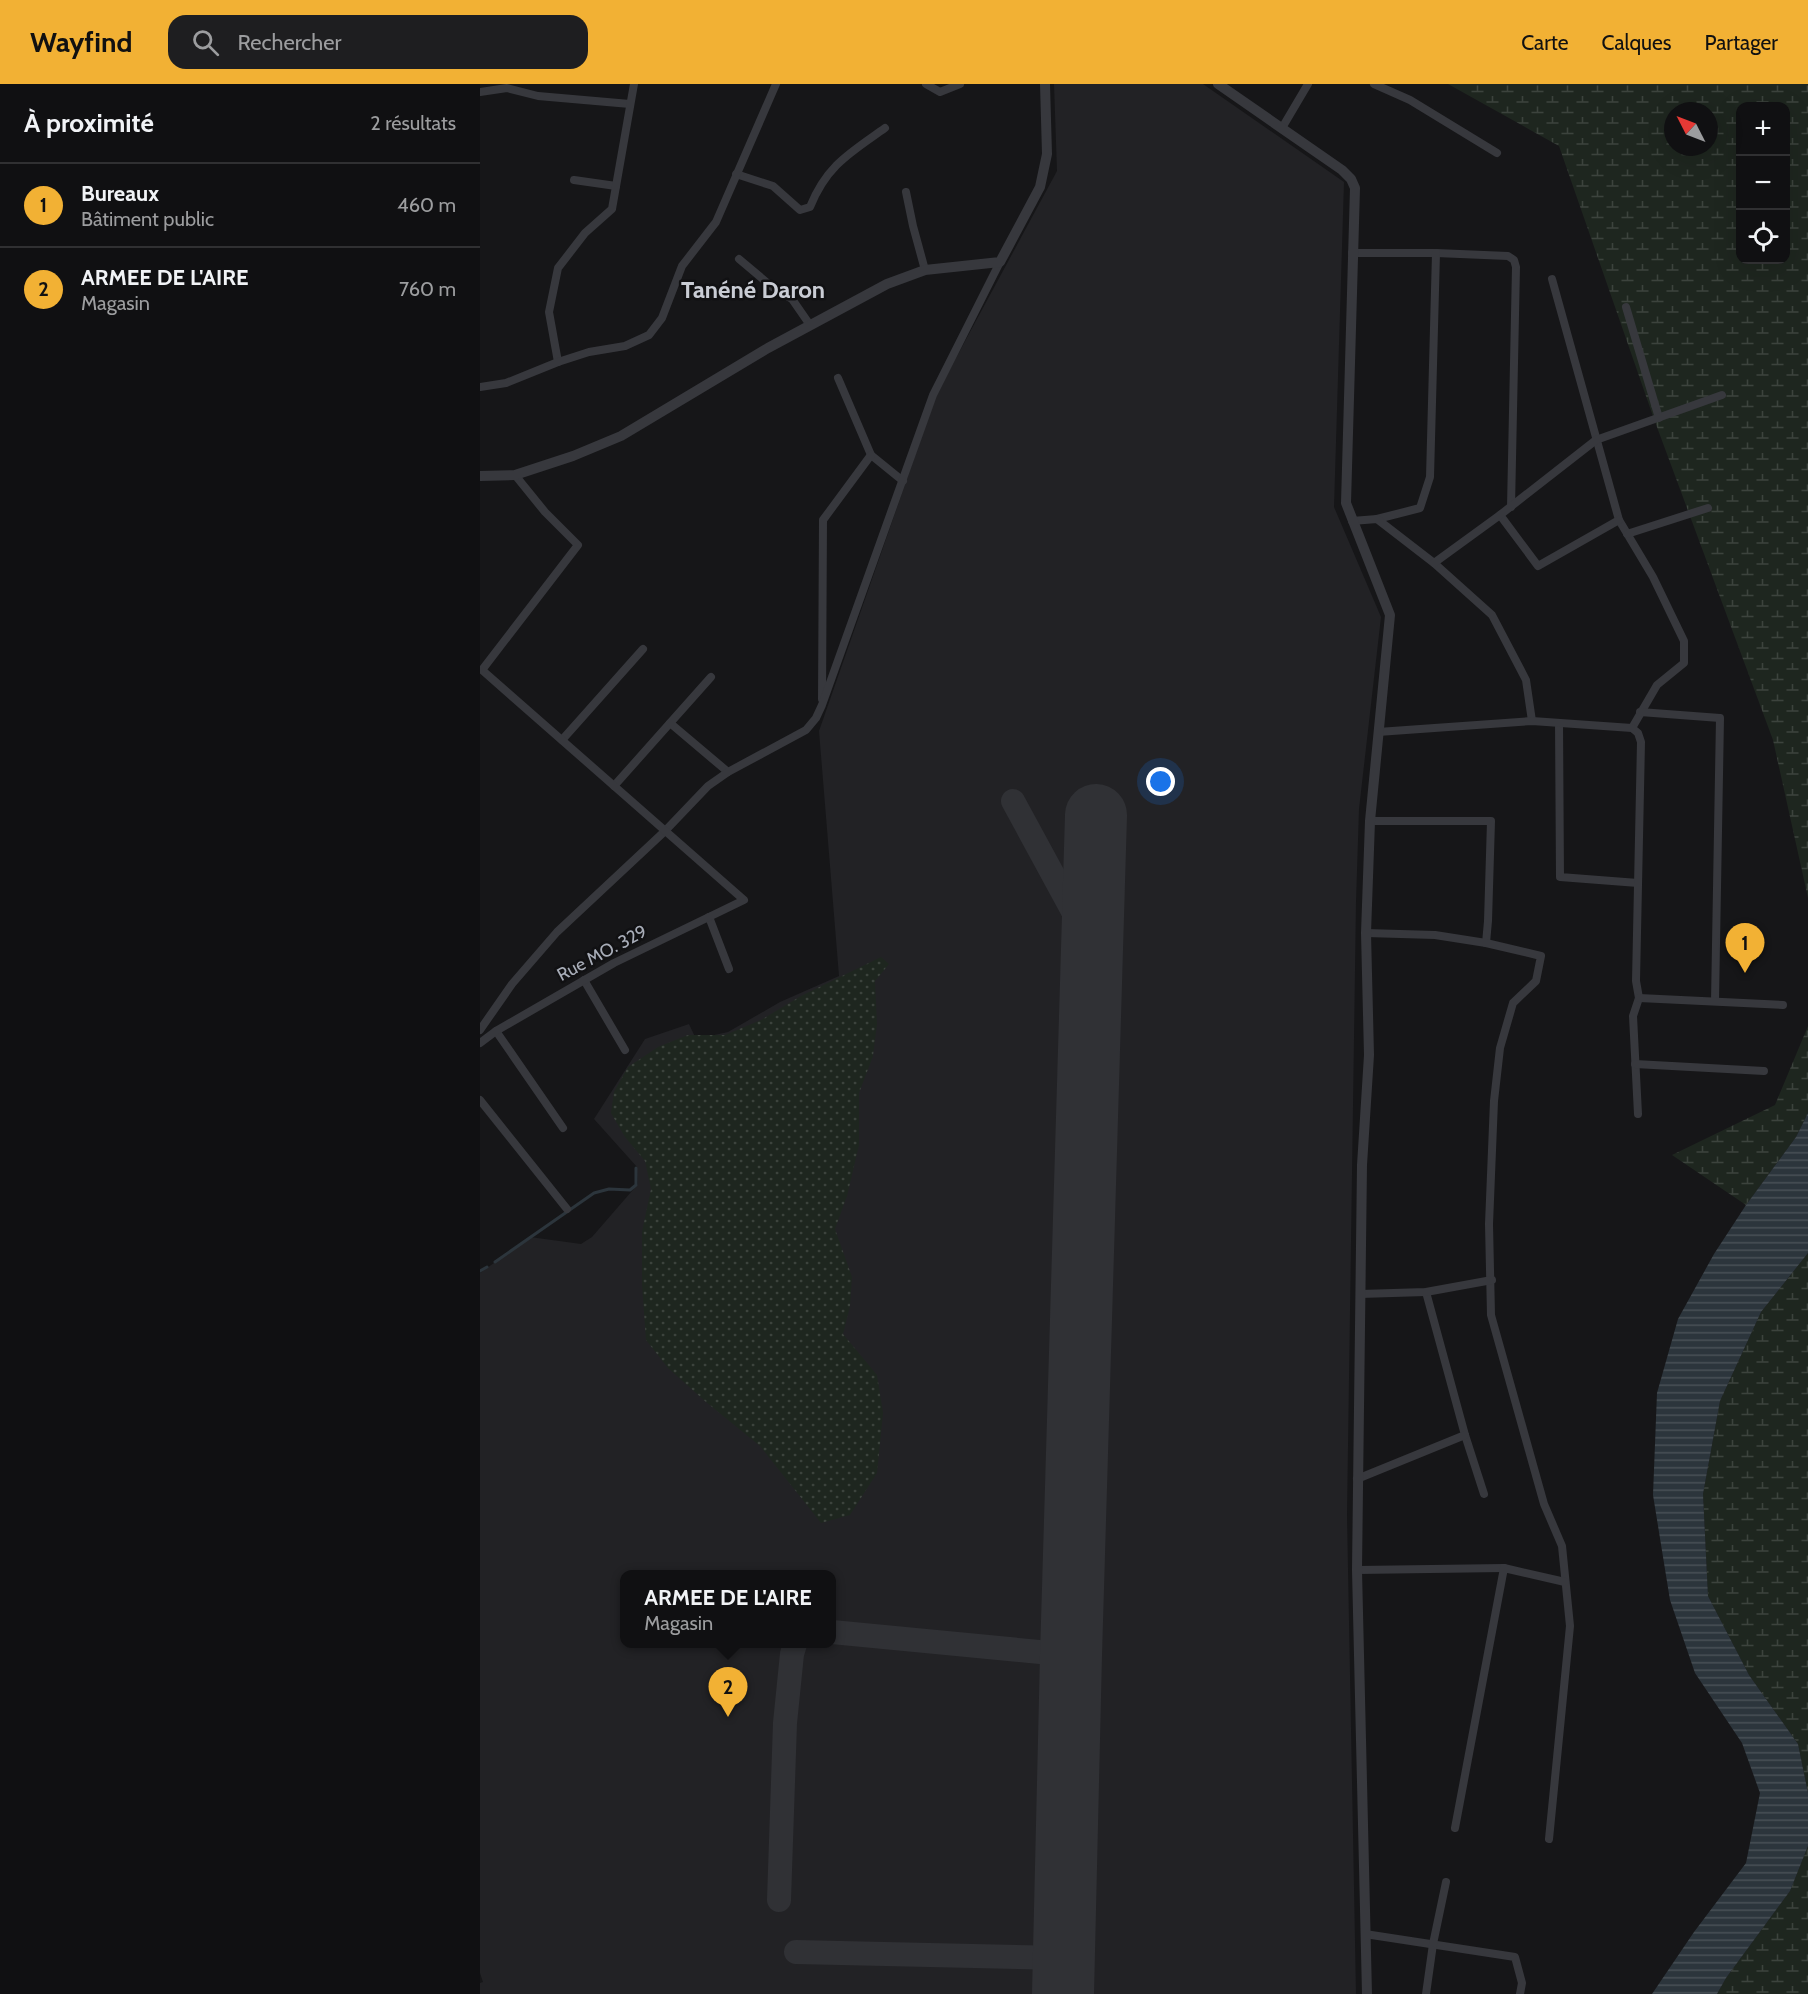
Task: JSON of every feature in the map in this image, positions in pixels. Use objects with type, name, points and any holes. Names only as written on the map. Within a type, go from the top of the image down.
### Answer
[{"type":"street","points":[[558,362],[549,312],[558,268],[585,233],[612,209],[634,84]]},
{"type":"street","points":[[480,387],[506,383],[588,352],[625,346],[649,334],[662,318],[682,266],[716,222],[776,84]]},
{"type":"street","points":[[926,84],[940,92],[960,84]]},
{"type":"street","points":[[480,1030],[512,984],[557,932],[665,831],[708,786],[728,772],[806,730],[816,718],[933,395],[1040,187],[1047,154],[1045,84]]},
{"type":"street","points":[[1218,84],[1342,170],[1352,179],[1355,188],[1346,503],[1390,615],[1370,821],[1366,933],[1369,1055],[1362,1165],[1357,1570],[1367,1994]]},
{"type":"street","points":[[1282,128],[1308,84]]},
{"type":"street","points":[[1374,84],[1410,100],[1497,153]]},
{"type":"street","points":[[480,92],[507,88],[538,96],[630,104]]},
{"type":"street","points":[[736,174],[773,186],[800,210],[810,207],[819,186],[840,160],[885,128]]},
{"type":"street","points":[[574,180],[616,186]]},
{"type":"street","points":[[906,192],[925,270]]},
{"type":"street","points":[[1352,253],[1508,256],[1514,260],[1516,267],[1511,507]]},
{"type":"street","points":[[1352,520],[1377,519],[1420,508],[1430,477],[1436,253]]},
{"type":"street","points":[[739,260],[763,280],[792,299],[810,325]]},
{"type":"street","points":[[480,476],[515,475],[573,456],[621,436],[768,348],[886,284],[925,270],[1000,262]]},
{"type":"street","points":[[1552,279],[1618,520],[1653,577],[1684,640],[1684,663],[1657,685],[1632,728]]},
{"type":"street","points":[[1626,307],[1659,418]]},
{"type":"street","points":[[838,378],[871,455],[903,481]]},
{"type":"street","points":[[1434,562],[1511,507],[1596,440],[1722,396]]},
{"type":"street","points":[[822,705],[823,520],[871,455]]},
{"type":"street","points":[[515,475],[545,512],[578,545],[482,670],[665,831]]},
{"type":"street","points":[[1627,534],[1708,508]]},
{"type":"street","points":[[1500,515],[1538,566],[1618,520]]},
{"type":"street","points":[[1377,519],[1434,562],[1492,615],[1526,680],[1532,721]]},
{"type":"street","points":[[562,740],[644,649]]},
{"type":"street","points":[[614,786],[711,677]]},
{"type":"street","points":[[1641,712],[1720,718],[1715,1001]]},
{"type":"street","points":[[1378,732],[1532,721],[1632,728],[1638,733],[1641,742],[1636,981],[1639,998],[1633,1016],[1638,1114]]},
{"type":"street","points":[[670,723],[728,772]]},
{"type":"street","points":[[1558,723],[1560,877],[1638,883]]},
{"type":"street","points":[[1370,821],[1491,821],[1486,944]]},
{"type":"street","name":"Rue MO. 329","points":[[480,1043],[496,1031],[614,963],[744,900],[665,831]]},
{"type":"street","points":[[709,917],[729,969]]},
{"type":"street","points":[[1366,933],[1435,935],[1540,956],[1536,981],[1513,1002],[1500,1048],[1494,1101],[1490,1210],[1491,1315],[1544,1504],[1562,1546],[1570,1626],[1549,1839]]},
{"type":"street","points":[[584,980],[625,1050]]},
{"type":"street","points":[[1639,998],[1783,1005]]},
{"type":"street","points":[[496,1031],[563,1128]]},
{"type":"street","points":[[1635,1064],[1764,1071]]},
{"type":"street","points":[[480,1100],[567,1209]]},
{"type":"street","points":[[1360,1294],[1426,1292],[1492,1280]]},
{"type":"street","points":[[1426,1292],[1465,1435],[1484,1494]]},
{"type":"street","points":[[1357,1479],[1465,1435]]},
{"type":"street","points":[[1357,1570],[1504,1568],[1565,1582]]},
{"type":"street","points":[[1455,1828],[1504,1568]]},
{"type":"street","points":[[1426,1994],[1433,1944],[1446,1882]]},
{"type":"street","points":[[1365,1934],[1515,1957],[1522,1983],[1520,1994]]},
{"type":"shaded area","points":[[1054,84],[1203,84],[1344,182],[1334,507],[1381,617],[1359,809],[1356,902],[1347,1515],[1356,1994],[480,1994],[480,1983],[483,1982],[480,1973],[480,1273],[530,1237],[581,1244],[592,1237],[638,1184],[637,1167],[594,1119],[645,1039],[689,1024],[696,1039],[728,1032],[780,1002],[839,976],[819,731],[937,393],[1057,171]]},
{"type":"shaded area","points":[[1808,1113],[1808,1253],[1761,1312],[1720,1401],[1703,1494],[1708,1596],[1749,1675],[1798,1744],[1808,1793],[1808,1846],[1790,1891],[1726,1978],[1717,1994],[1652,1994],[1694,1932],[1746,1863],[1760,1793],[1742,1743],[1695,1673],[1670,1600],[1653,1495],[1657,1393],[1678,1319],[1714,1254],[1746,1205],[1796,1137]]},
{"type":"green space","points":[[1448,84],[1808,84],[1808,898],[1773,740],[1654,419],[1559,146]]},
{"type":"green space","points":[[881,957],[889,964],[875,981],[877,1024],[873,1056],[859,1093],[859,1145],[847,1196],[835,1229],[852,1277],[850,1306],[843,1334],[877,1375],[883,1413],[877,1473],[850,1515],[821,1523],[760,1446],[668,1368],[646,1340],[642,1285],[642,1232],[651,1189],[645,1161],[625,1137],[611,1113],[614,1092],[628,1067],[658,1047],[688,1035],[725,1035],[761,1020],[801,996]]},
{"type":"green space","points":[[1808,1026],[1808,1113],[1796,1137],[1746,1205],[1672,1155],[1775,1105]]},
{"type":"green space","points":[[1808,1253],[1808,1793],[1798,1744],[1749,1675],[1708,1596],[1703,1494],[1720,1401],[1761,1312]]},
{"type":"green space","points":[[1808,1846],[1808,1994],[1717,1994],[1726,1978],[1790,1891]]},
{"type":"waterway","points":[[495,1262],[594,1193],[609,1189],[630,1190],[636,1185],[636,1168]]},
{"type":"waterway","points":[[480,1271],[487,1267]]},
{"type":"taxiway","points":[[1013,801],[1082,928],[1087,939],[1092,965]]},
{"type":"taxiway","points":[[836,1632],[1071,1655]]},
{"type":"taxiway","points":[[779,1900],[785,1723],[794,1648]]},
{"type":"taxiway","points":[[796,1952],[1064,1958]]},
{"type":"runway","points":[[1063,1994],[1096,815]]},
{"type":"place","name":"Bureaux","points":[[1745,973]]},
{"type":"place","name":"ARMEE DE L'AIRE","points":[[728,1717]]},
{"type":"district","name":"Tanéné Daron","points":[[753,289]]}]
